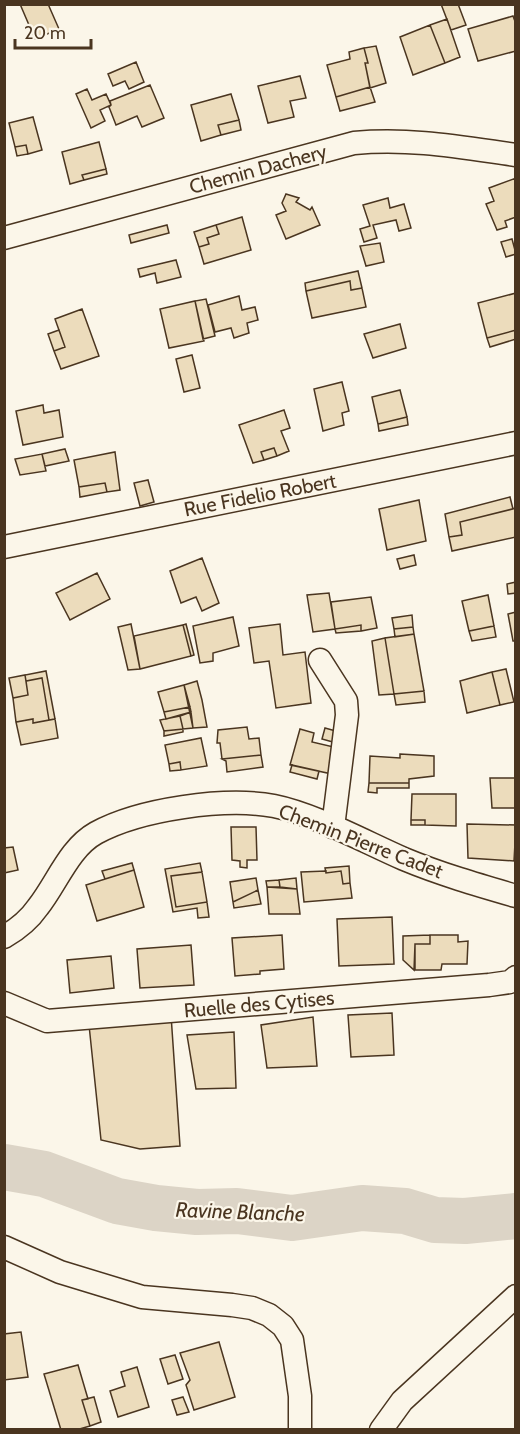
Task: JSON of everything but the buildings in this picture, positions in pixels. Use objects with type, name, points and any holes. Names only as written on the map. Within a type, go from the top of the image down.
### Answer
[{"type":"street","name":"Chemin Dachery","points":[[4,238],[354,143],[400,141],[452,145],[516,155]]},
{"type":"street","name":"Rue Fidelio Robert","points":[[4,547],[516,443]]},
{"type":"street","points":[[320,660],[346,700],[347,715],[333,827]]},
{"type":"street","name":"Chemin Pierre Cadet","points":[[4,937],[21,926],[38,908],[71,856],[95,834],[121,822],[167,811],[213,804],[244,803],[274,806],[306,816],[407,860],[467,882],[516,896]]},
{"type":"street","name":"Ruelle des Cytises","points":[[4,1003],[47,1021],[489,985],[510,982],[516,977]]},
{"type":"street","points":[[4,1247],[60,1272],[142,1297],[232,1305],[252,1308],[269,1315],[283,1326],[292,1340],[300,1396],[300,1430]]},
{"type":"street","points":[[381,1430],[402,1401],[516,1296]]},
{"type":"waterway","name":"Ravine Blanche","points":[[4,1167],[44,1174],[117,1201],[197,1212],[237,1211],[292,1218],[362,1208],[405,1211],[435,1220],[465,1221],[516,1216]]}]
